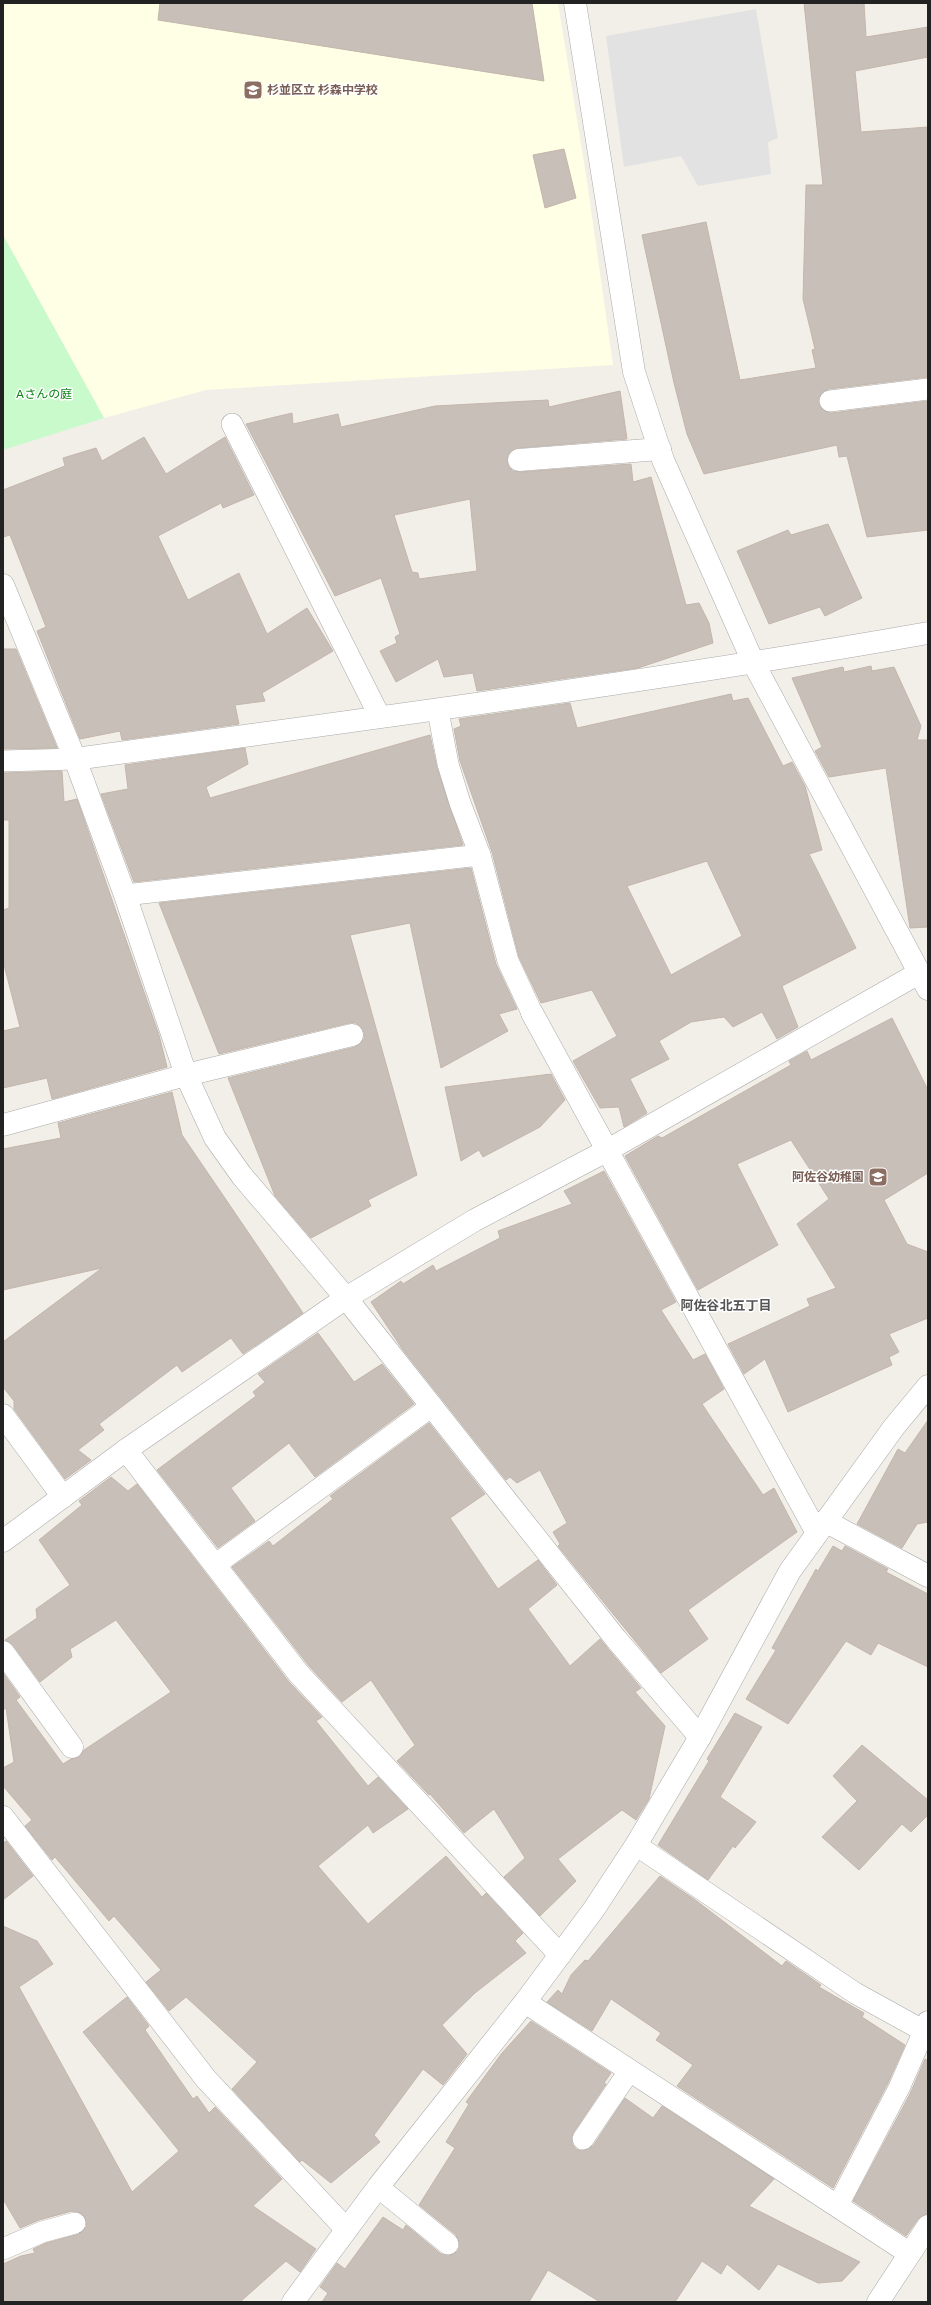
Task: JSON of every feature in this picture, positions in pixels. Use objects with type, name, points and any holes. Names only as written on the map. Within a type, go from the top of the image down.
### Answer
[{"type":"street","points":[[3,1541],[126,1450],[346,1298],[475,1220],[923,981],[754,664],[660,450],[634,372],[575,3]]},
{"type":"street","points":[[519,460],[660,450]]},
{"type":"street","points":[[3,585],[12,631],[75,759],[125,895],[186,1075],[215,1138],[242,1176],[346,1298],[616,1639],[700,1737]]},
{"type":"street","points":[[75,759],[380,717],[438,711],[754,664],[928,633]]},
{"type":"street","points":[[532,1013],[821,1527],[928,1576]]},
{"type":"street","points":[[3,1126],[186,1075],[352,1035]]},
{"type":"street","points":[[293,2302],[378,2187],[525,2002],[560,1955],[636,1845],[700,1737],[790,1571],[894,1427],[928,1386]]},
{"type":"street","points":[[3,1415],[63,1496]]},
{"type":"street","points":[[126,1450],[299,1674],[560,1955]]},
{"type":"street","points":[[3,1652],[72,1747]]},
{"type":"street","points":[[3,1817],[206,2079],[346,2229]]},
{"type":"street","points":[[525,2002],[838,2205],[909,2253]]},
{"type":"street","points":[[878,2302],[928,2226]]},
{"type":"lane","points":[[830,401],[928,388]]},
{"type":"lane","points":[[232,424],[380,717]]},
{"type":"lane","points":[[438,711],[450,770],[460,803],[480,854],[508,961],[532,1013]]},
{"type":"lane","points":[[3,761],[75,759]]},
{"type":"lane","points":[[125,895],[480,854]]},
{"type":"lane","points":[[215,1565],[432,1406]]},
{"type":"lane","points":[[636,1845],[855,1993],[927,2028],[900,2088],[838,2205]]},
{"type":"lane","points":[[583,2139],[630,2070]]},
{"type":"lane","points":[[378,2187],[448,2244]]},
{"type":"lane","points":[[3,2249],[42,2232],[75,2223]]},
{"type":"shaded area","points":[[3,3],[558,3],[587,181],[613,365],[206,390],[104,418],[3,235]]},
{"type":"shaded area","points":[[756,9],[778,138],[768,142],[771,174],[698,186],[681,156],[624,167],[606,36]]},
{"type":"green space","name":"Aさんの庭","points":[[3,235],[104,418],[3,450]]},
{"type":"building","points":[[160,3],[532,3],[544,81],[158,20]]},
{"type":"building","points":[[804,3],[864,3],[866,37],[928,27],[928,57],[855,71],[861,132],[928,127],[928,377],[829,389],[822,392],[818,402],[821,408],[831,413],[928,401],[928,530],[867,537],[847,456],[839,457],[837,445],[704,474],[687,434],[674,383],[642,235],[706,222],[740,380],[816,368],[812,350],[815,349],[803,299],[806,185],[823,185]]},
{"type":"building","points":[[564,149],[576,198],[545,208],[533,155]]},
{"type":"building","points":[[620,391],[627,439],[518,448],[508,454],[507,461],[509,467],[513,471],[520,472],[631,464],[633,482],[651,477],[686,605],[699,603],[709,623],[713,643],[638,668],[477,691],[473,673],[444,677],[438,659],[396,682],[380,651],[397,643],[395,637],[400,634],[381,578],[335,596],[246,424],[292,413],[293,424],[338,414],[341,427],[435,406],[548,400],[549,407]],"holes":[[[470,499],[477,571],[419,579],[418,573],[412,572],[394,515]]]},
{"type":"building","points":[[144,437],[166,474],[225,437],[254,495],[223,508],[221,503],[158,536],[188,600],[239,573],[267,634],[307,608],[333,651],[262,693],[265,701],[235,705],[239,724],[122,740],[120,731],[80,739],[37,631],[46,627],[10,535],[3,537],[3,490],[65,466],[63,458],[96,448],[102,461]]},
{"type":"building","points":[[828,524],[862,598],[825,616],[820,607],[769,624],[737,551],[788,530],[791,535]]},
{"type":"building","points":[[3,649],[16,649],[57,748],[3,749]]},
{"type":"building","points":[[871,666],[872,671],[894,667],[921,726],[917,740],[928,740],[928,927],[910,928],[886,768],[829,777],[815,751],[822,747],[792,678],[843,667],[844,672]]},
{"type":"building","points":[[731,694],[733,701],[748,698],[783,766],[792,762],[805,786],[822,850],[809,854],[856,948],[782,986],[798,1027],[777,1039],[762,1012],[733,1027],[724,1017],[691,1022],[659,1041],[669,1059],[630,1079],[647,1113],[624,1127],[619,1107],[600,1108],[573,1061],[617,1036],[592,990],[541,1003],[519,957],[492,852],[460,761],[454,729],[461,726],[459,719],[570,703],[577,728]],"holes":[[[707,861],[742,936],[671,975],[627,886]]]},
{"type":"building","points":[[430,735],[437,768],[463,845],[134,882],[101,794],[128,789],[125,765],[245,748],[248,764],[206,787],[210,798]]},
{"type":"building","points":[[62,771],[64,802],[77,799],[159,1035],[167,1067],[52,1099],[47,1078],[3,1088],[3,1031],[20,1027],[3,961],[3,910],[9,908],[9,820],[3,820],[3,773]]},
{"type":"building","points":[[471,868],[496,964],[517,1009],[499,1014],[508,1031],[441,1068],[410,923],[350,935],[417,1175],[368,1200],[371,1206],[311,1238],[275,1196],[228,1078],[355,1047],[364,1039],[364,1032],[356,1023],[349,1023],[219,1054],[159,903]]},
{"type":"building","points":[[892,1018],[928,1090],[928,1173],[884,1200],[907,1244],[928,1252],[928,1318],[889,1334],[899,1352],[889,1357],[892,1365],[788,1412],[765,1359],[744,1374],[728,1344],[810,1306],[807,1299],[836,1288],[797,1224],[829,1199],[791,1140],[737,1164],[778,1245],[698,1290],[625,1156],[658,1136],[662,1138],[791,1065],[789,1061],[807,1051],[811,1060]]},
{"type":"building","points":[[551,1074],[565,1100],[540,1127],[483,1157],[479,1150],[461,1161],[445,1087]]},
{"type":"building","points":[[172,1092],[182,1135],[303,1313],[243,1354],[231,1338],[182,1372],[177,1365],[99,1424],[104,1430],[78,1450],[91,1460],[65,1479],[14,1409],[14,1401],[3,1387],[3,1342],[102,1268],[3,1290],[3,1149],[61,1138],[58,1123]]},
{"type":"building","points":[[604,1171],[676,1302],[661,1310],[693,1360],[705,1354],[724,1389],[702,1404],[763,1495],[774,1488],[797,1532],[688,1610],[708,1639],[661,1673],[558,1546],[560,1544],[553,1532],[567,1523],[540,1470],[517,1483],[510,1477],[506,1480],[403,1350],[371,1302],[401,1281],[403,1284],[433,1265],[436,1271],[500,1238],[498,1231],[572,1204],[564,1191]]},
{"type":"building","points":[[318,1333],[354,1382],[382,1364],[414,1404],[315,1477],[289,1443],[231,1488],[255,1521],[218,1548],[157,1470],[256,1396],[253,1392],[265,1382],[258,1374]]},
{"type":"building","points":[[928,1420],[928,1522],[917,1524],[902,1548],[857,1524],[898,1449],[905,1453]]},
{"type":"building","points":[[429,1423],[485,1494],[450,1518],[498,1589],[538,1560],[557,1585],[528,1609],[570,1666],[600,1639],[641,1688],[635,1692],[665,1726],[649,1799],[636,1820],[622,1810],[558,1859],[576,1881],[540,1916],[504,1877],[525,1858],[494,1809],[464,1833],[430,1794],[429,1795],[397,1761],[415,1745],[371,1680],[342,1702],[309,1666],[232,1567],[269,1541],[273,1546],[333,1499],[330,1496]]},
{"type":"building","points":[[111,1477],[128,1491],[137,1484],[289,1682],[322,1717],[316,1721],[368,1786],[378,1777],[408,1809],[373,1833],[368,1825],[318,1866],[368,1924],[446,1856],[482,1897],[486,1893],[523,1933],[515,1941],[526,1953],[475,1993],[442,2025],[467,2054],[443,2085],[423,2069],[374,2135],[380,2142],[331,2183],[302,2160],[300,2162],[232,2089],[257,2062],[186,1997],[169,2011],[146,1982],[161,1970],[114,1916],[109,1921],[55,1857],[52,1860],[25,1826],[32,1820],[3,1786],[3,1768],[14,1762],[6,1708],[3,1710],[3,1673],[20,1697],[16,1700],[63,1764],[71,1759],[79,1757],[84,1750],[171,1692],[116,1620],[70,1649],[72,1657],[40,1682],[13,1645],[5,1640],[37,1618],[36,1609],[70,1585],[39,1540],[82,1505],[79,1501]]},
{"type":"building","points":[[833,1546],[842,1551],[845,1546],[888,1569],[886,1572],[928,1594],[928,1667],[878,1643],[871,1655],[846,1641],[788,1724],[746,1699],[776,1650],[772,1648],[816,1569],[818,1571]]},
{"type":"building","points":[[735,1713],[762,1727],[720,1797],[756,1822],[735,1848],[733,1846],[708,1880],[658,1845],[709,1761],[707,1759]]},
{"type":"building","points":[[862,1745],[928,1800],[928,1815],[911,1832],[902,1824],[859,1870],[822,1837],[857,1801],[833,1776]]},
{"type":"building","points":[[6,1841],[33,1876],[3,1900],[3,1843]]},
{"type":"building","points":[[660,1876],[694,1899],[782,1966],[786,1961],[821,1985],[819,1987],[864,2013],[862,2017],[905,2045],[888,2083],[833,2188],[677,2086],[693,2065],[656,2040],[661,2033],[611,1999],[592,2031],[547,2002],[558,1990],[562,1994],[571,1975],[585,1960],[588,1961]]},
{"type":"building","points":[[3,1926],[37,1941],[53,1964],[19,1987],[132,2192],[179,2151],[83,2032],[127,1997],[149,2026],[145,2030],[193,2099],[197,2096],[209,2113],[215,2107],[282,2179],[253,2206],[316,2249],[300,2272],[286,2261],[240,2302],[3,2302],[3,2264],[21,2256],[35,2253],[33,2249],[46,2243],[79,2234],[87,2226],[83,2214],[72,2211],[39,2220],[20,2228],[3,2199]]},
{"type":"building","points":[[531,2021],[611,2073],[604,2083],[606,2084],[573,2133],[572,2144],[576,2149],[582,2151],[593,2146],[625,2098],[653,2118],[662,2106],[774,2179],[749,2206],[860,2262],[842,2281],[818,2283],[778,2264],[759,2290],[727,2264],[721,2274],[702,2261],[675,2302],[600,2302],[548,2270],[529,2302],[322,2302],[328,2293],[320,2287],[337,2263],[345,2269],[383,2217],[403,2230],[406,2225],[441,2254],[452,2255],[458,2251],[460,2246],[456,2235],[419,2205],[455,2148],[446,2142],[469,2104],[466,2102],[502,2053]]},
{"type":"building","points":[[925,2059],[928,2061],[928,2214],[918,2219],[906,2236],[853,2201],[910,2094]]},
{"type":"place","name":"杉並区立 杉森中学校","points":[[253,90]]},
{"type":"place","name":"阿佐谷幼稚園","points":[[878,1177]]},
{"type":"district","name":"阿佐谷北五丁目","points":[[726,1305]]}]
